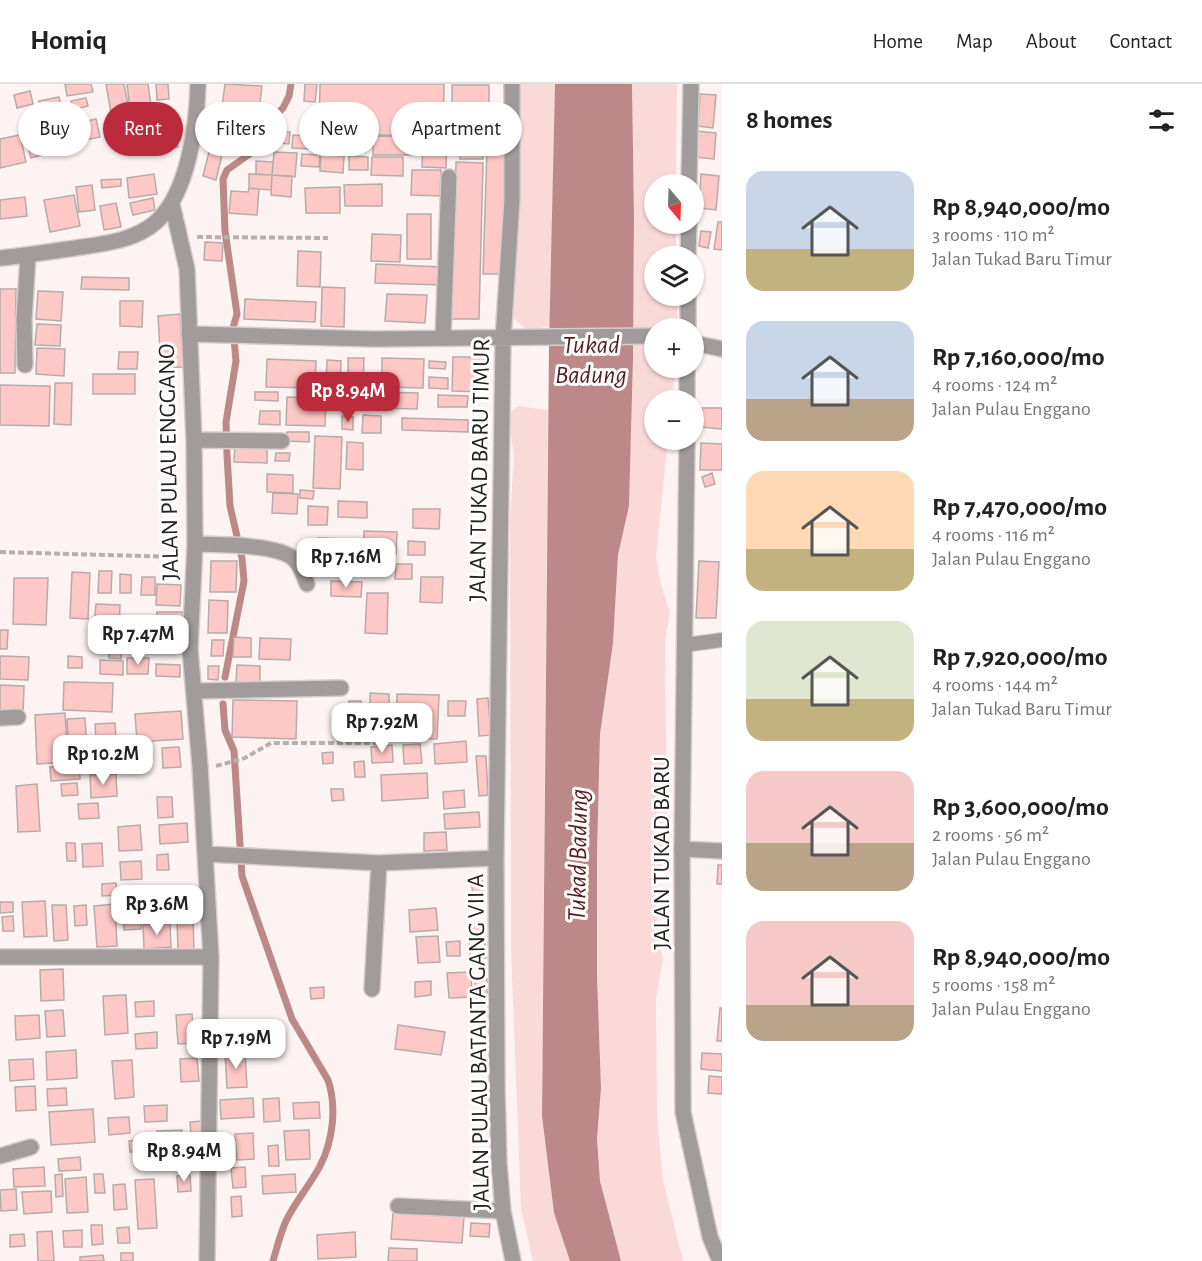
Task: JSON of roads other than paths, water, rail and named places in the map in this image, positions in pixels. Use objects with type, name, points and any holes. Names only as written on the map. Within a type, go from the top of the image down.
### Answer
[{"type":"street","points":[[0,258],[28,256],[116,242],[140,233],[156,222],[172,204],[183,178],[192,139],[198,84]]},
{"type":"street","name":"JALAN TUKAD BARU TIMUR","points":[[496,858],[503,339],[512,200],[513,84]]},
{"type":"street","points":[[689,174],[691,84]]},
{"type":"street","points":[[443,338],[449,177]]},
{"type":"street","name":"JALAN PULAU ENGGANO","points":[[172,204],[187,269],[189,334],[201,440],[190,649],[206,854],[211,957],[207,1261]]},
{"type":"street","points":[[25,365],[24,320],[28,256]]},
{"type":"street","points":[[189,334],[255,337],[503,339],[644,335]]},
{"type":"street","points":[[704,345],[722,349]]},
{"type":"street","points":[[201,440],[282,441]]},
{"type":"street","name":"JALAN TUKAD BARU","points":[[687,450],[682,849],[683,1112],[710,1236],[720,1261]]},
{"type":"street","points":[[194,551],[220,546],[255,548],[288,554],[296,560],[308,584]]},
{"type":"street","points":[[194,691],[341,688]]},
{"type":"street","points":[[0,718],[18,717]]},
{"type":"street","points":[[682,849],[722,851]]},
{"type":"street","points":[[206,854],[247,858],[379,863],[496,858]]},
{"type":"street","name":"JALAN PULAU BATANTA GANG VII A","points":[[496,858],[497,1088],[503,1211],[513,1261]]},
{"type":"street","points":[[372,989],[379,863]]},
{"type":"street","points":[[0,957],[211,957]]},
{"type":"street","points":[[0,1156],[31,1147]]},
{"type":"street","points":[[398,1206],[503,1211]]},
{"type":"lane","points":[[685,645],[722,640]]},
{"type":"water","name":"Tukad Badung","points":[[555,84],[632,84],[633,359],[629,506],[618,555],[613,643],[600,734],[597,854],[597,976],[601,1088],[597,1139],[600,1181],[621,1261],[570,1261],[554,1213],[542,1116],[549,345]]},
{"type":"waterway","points":[[225,677],[244,581],[242,558],[230,506],[227,455],[226,422],[236,361],[233,328],[237,314],[225,231],[223,179],[227,170],[261,146],[266,125],[283,108],[289,96],[291,84]]},
{"type":"waterway","points":[[223,704],[225,730],[234,751],[242,876],[292,1019],[328,1080],[333,1112],[331,1135],[324,1156],[286,1221],[273,1261]]}]
